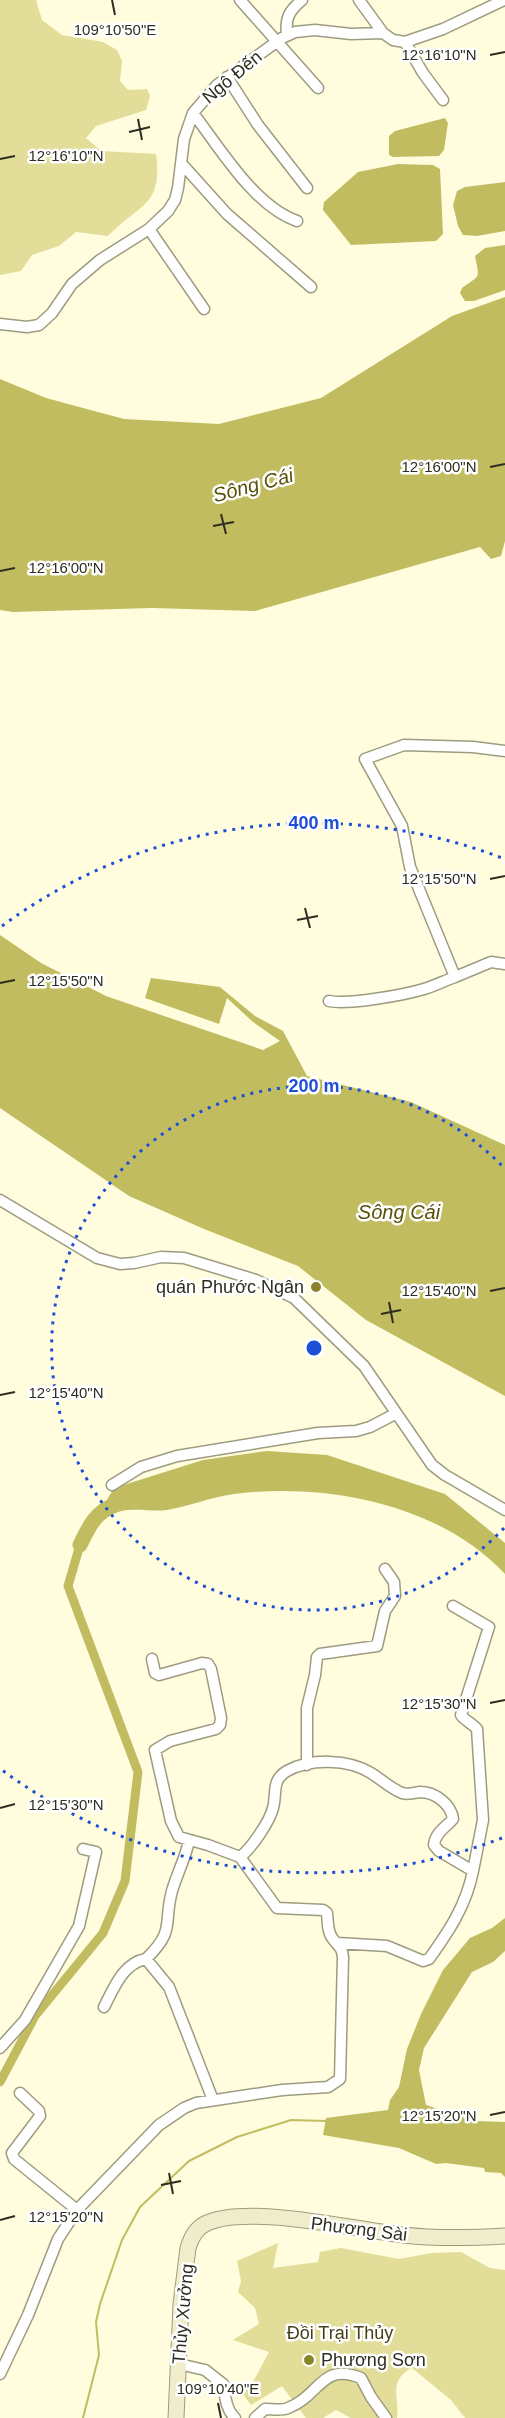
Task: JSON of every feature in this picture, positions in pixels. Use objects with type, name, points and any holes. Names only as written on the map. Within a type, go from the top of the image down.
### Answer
[{"type":"street","points":[[240,0],[318,88]]},
{"type":"street","points":[[287,35],[287,17],[302,0]]},
{"type":"street","points":[[359,0],[383,33]]},
{"type":"street","points":[[443,100],[423,73],[405,42],[442,29],[504,0]]},
{"type":"street","name":"Ngô Đến","points":[[0,324],[27,327],[39,325],[52,314],[72,284],[100,260],[149,229],[168,211],[175,200],[186,130],[193,113],[212,90],[227,77],[276,42],[287,35],[315,30],[351,34],[383,33],[405,42]]},
{"type":"street","points":[[227,77],[258,125],[307,188]]},
{"type":"street","points":[[193,113],[249,185],[283,216],[297,220]]},
{"type":"street","points":[[182,164],[227,214],[310,287]]},
{"type":"street","points":[[149,229],[204,309]]},
{"type":"street","points":[[455,977],[410,867],[402,826],[365,759],[404,745],[473,747],[505,751]]},
{"type":"street","points":[[329,1001],[368,999],[423,989],[491,962],[505,964]]},
{"type":"street","points":[[0,1200],[97,1258],[120,1264],[161,1257],[184,1258],[256,1280],[285,1293],[308,1310],[353,1354],[432,1465],[505,1510]]},
{"type":"street","points":[[112,1485],[141,1467],[177,1456],[318,1432],[356,1431],[370,1427],[395,1414]]},
{"type":"street","points":[[307,1765],[307,1708],[317,1657],[320,1654],[377,1646],[385,1611],[395,1596],[394,1582],[386,1569]]},
{"type":"street","points":[[338,1944],[387,1946],[423,1961],[429,1959],[463,1907],[473,1872],[483,1820],[477,1729],[461,1714],[489,1627],[453,1606]]},
{"type":"street","points":[[0,2374],[28,2315],[58,2239],[77,2210],[159,2125],[184,2108],[213,2100],[282,2090],[328,2087],[340,2079],[342,1948],[329,1931],[327,1913],[323,1910],[277,1908],[240,1857],[179,1837],[174,1829],[155,1750],[170,1741],[216,1729],[220,1725],[208,1664],[202,1663],[159,1675],[155,1672],[152,1659]]},
{"type":"street","points":[[240,1857],[253,1844],[273,1807],[275,1785],[280,1778],[287,1771],[330,1762],[345,1763],[370,1773],[388,1786],[406,1794],[422,1792],[438,1797],[452,1813],[453,1819],[440,1831],[435,1838],[434,1845],[439,1851],[473,1872]]},
{"type":"street","points":[[104,2007],[120,1977],[132,1963],[146,1959],[162,1943],[166,1935],[171,1895],[189,1841]]},
{"type":"street","points":[[0,2047],[25,2020],[81,1920],[96,1852],[83,1849]]},
{"type":"street","points":[[146,1959],[169,1987],[213,2100]]},
{"type":"street","points":[[20,2093],[39,2111],[40,2116],[12,2153],[14,2159],[77,2210]]},
{"type":"street","name":"Phương Sài","points":[[213,2221],[243,2216],[272,2217],[404,2235],[460,2238],[505,2236]]},
{"type":"street","name":"Thủy Xưởng","points":[[176,2418],[182,2304],[188,2248],[197,2231],[213,2221]]},
{"type":"street","points":[[179,2364],[205,2370],[223,2384],[228,2408],[235,2418]]},
{"type":"street","points":[[255,2418],[265,2409],[286,2409],[312,2394],[330,2374],[338,2372],[350,2373],[361,2378],[386,2418]]},
{"type":"green space","points":[[0,0],[36,0],[42,20],[62,35],[103,42],[117,50],[122,61],[120,81],[128,90],[147,89],[150,96],[146,110],[96,126],[86,138],[101,151],[156,154],[157,171],[156,185],[146,203],[108,236],[76,232],[59,246],[32,255],[21,271],[0,275]]},
{"type":"green space","name":"Đồi Trại Thủy","points":[[278,2243],[273,2268],[318,2262],[320,2252],[341,2248],[399,2259],[432,2253],[461,2252],[490,2268],[505,2270],[505,2418],[465,2418],[451,2400],[412,2368],[404,2373],[397,2384],[397,2418],[351,2418],[336,2410],[323,2418],[306,2418],[282,2386],[251,2405],[242,2393],[254,2380],[269,2352],[233,2340],[259,2324],[255,2308],[238,2292],[241,2281],[237,2261]]},
{"type":"water","points":[[445,118],[448,123],[444,150],[439,156],[393,157],[389,155],[389,136],[395,131]]},
{"type":"water","points":[[398,164],[433,165],[440,169],[443,234],[436,241],[351,245],[323,210],[324,202],[358,172]]},
{"type":"water","points":[[505,182],[505,231],[477,236],[463,235],[458,226],[453,205],[457,191],[465,187]]},
{"type":"water","points":[[505,245],[505,290],[474,301],[465,301],[460,293],[462,288],[478,273],[475,256],[485,248]]},
{"type":"water","name":"Sông Cái","points":[[505,297],[505,541],[501,556],[491,559],[480,547],[255,611],[152,608],[13,612],[0,610],[0,379],[46,398],[124,419],[219,424],[321,398],[452,316]]},
{"type":"water","name":"Sông Cái","points":[[0,935],[41,963],[106,996],[263,1050],[280,1041],[253,1022],[227,998],[219,1024],[145,998],[151,978],[220,987],[255,1016],[283,1031],[307,1076],[411,1102],[505,1145],[505,1396],[366,1320],[298,1266],[129,1196],[0,1108]]},
{"type":"water","points":[[267,1451],[327,1455],[445,1494],[505,1543],[505,1574],[478,1550],[448,1530],[415,1515],[380,1503],[306,1492],[269,1491],[234,1494],[167,1510],[122,1511],[104,1520],[80,1545],[114,1488],[203,1460]]},
{"type":"water","points":[[505,1918],[505,1951],[493,1962],[472,1972],[424,2048],[419,2070],[426,2105],[474,2121],[505,2122],[505,2177],[501,2173],[485,2172],[484,2168],[446,2163],[436,2164],[399,2148],[323,2135],[326,2118],[388,2110],[390,2100],[399,2087],[407,2049],[443,1970],[470,1938],[492,1928]]},
{"type":"waterway","points":[[80,1545],[98,1516],[115,1505]]},
{"type":"waterway","points":[[0,2082],[35,2016],[103,1933],[125,1881],[138,1772],[68,1586],[80,1545]]},
{"type":"waterway","points":[[83,2418],[99,2355],[96,2322],[100,2304],[122,2240],[140,2207],[189,2161],[237,2137],[291,2120],[328,2121]]},
{"type":"place","name":"quán Phước Ngân","points":[[316,1287]]},
{"type":"place","name":"Phương Sơn","points":[[309,2360]]}]
